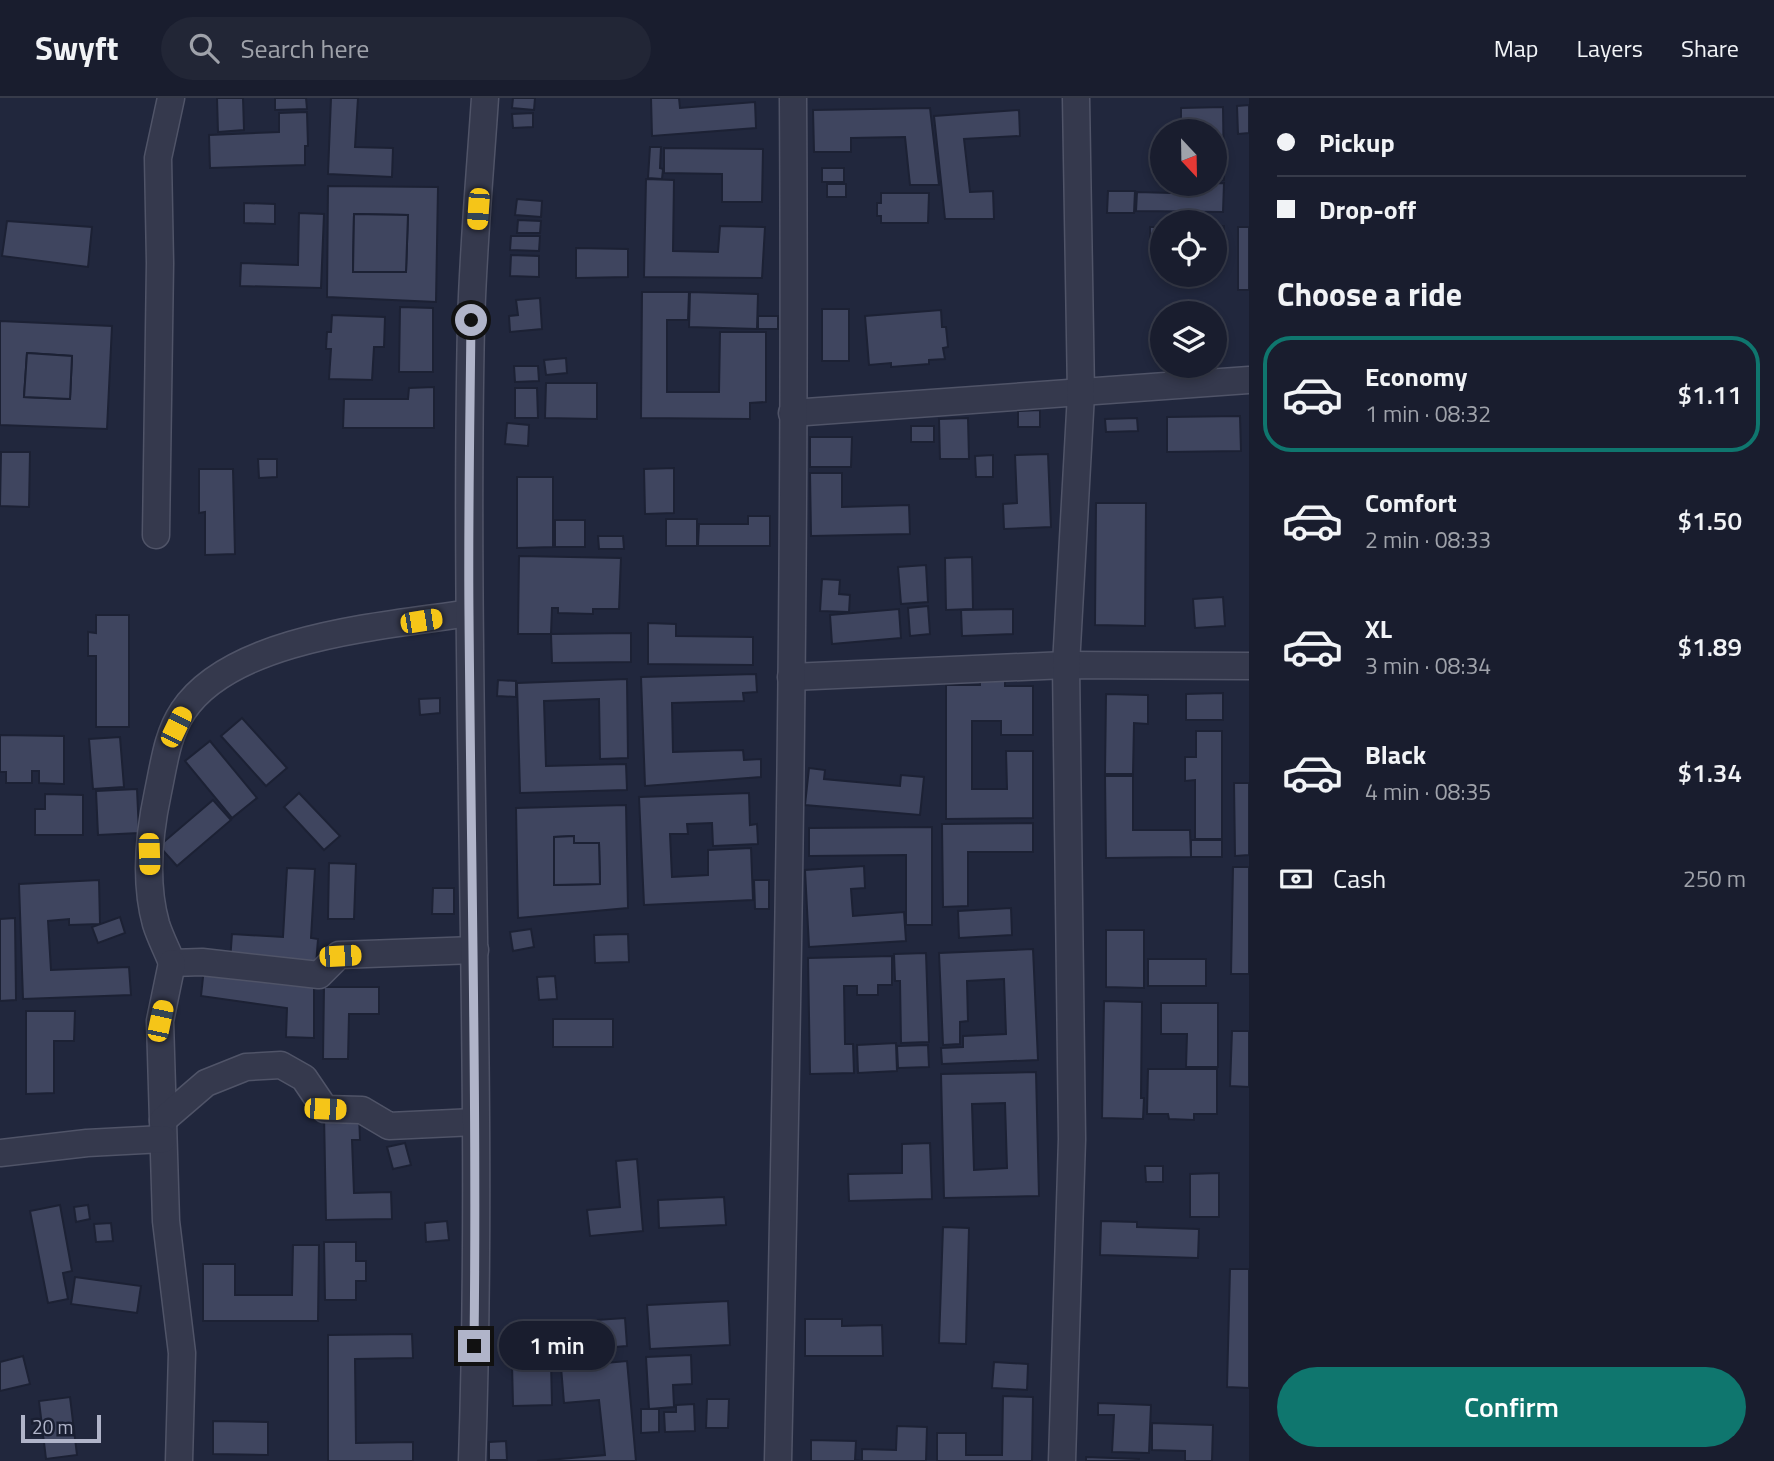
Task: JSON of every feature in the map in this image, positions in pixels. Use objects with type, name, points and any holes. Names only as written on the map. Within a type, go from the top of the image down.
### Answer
[{"type":"street","points":[[156,535],[160,263],[158,158],[171,98]]},
{"type":"street","points":[[472,1461],[476,1190],[469,613],[471,320],[485,98]]},
{"type":"street","points":[[778,1461],[789,942],[793,98]]},
{"type":"street","points":[[1062,1461],[1072,1139],[1066,665],[1081,394],[1076,98]]},
{"type":"street","points":[[792,413],[1249,380]]},
{"type":"street","points":[[179,1461],[181,1353],[166,1221],[160,1021],[172,964],[156,923],[150,892],[149,854],[154,810],[168,743],[184,711],[211,681],[258,655],[305,641],[469,613]]},
{"type":"street","points":[[791,677],[1066,665],[1249,666]]},
{"type":"street","points":[[172,964],[202,962],[319,975],[340,956],[475,950]]},
{"type":"street","points":[[0,1153],[87,1143],[163,1130],[206,1083],[246,1067],[281,1065],[304,1078],[325,1109],[362,1110],[389,1126],[475,1122]]},
{"type":"building","points":[[217,98],[243,98],[244,130],[218,132]]},
{"type":"building","points":[[275,98],[306,98],[307,109],[275,110]]},
{"type":"building","points":[[331,98],[358,98],[355,147],[393,148],[392,177],[328,174]]},
{"type":"building","points":[[513,98],[535,98],[534,110],[512,108]]},
{"type":"building","points":[[651,98],[679,98],[680,108],[755,102],[756,128],[652,136]]},
{"type":"building","points":[[1249,105],[1249,133],[1238,134],[1237,106]]},
{"type":"building","points":[[1223,107],[1223,119],[1181,119],[1181,108]]},
{"type":"building","points":[[930,108],[939,185],[910,185],[905,137],[851,138],[851,152],[814,152],[813,110]]},
{"type":"building","points":[[1019,110],[1020,136],[964,139],[970,192],[993,191],[994,219],[945,219],[934,116]]},
{"type":"building","points":[[307,112],[308,146],[305,146],[305,165],[210,168],[209,135],[279,132],[279,113]]},
{"type":"building","points":[[533,113],[533,127],[513,128],[512,114]]},
{"type":"building","points":[[650,147],[661,147],[662,179],[648,178]]},
{"type":"building","points":[[664,148],[763,149],[762,202],[722,202],[722,174],[664,173]]},
{"type":"building","points":[[822,168],[844,168],[844,182],[822,182]]},
{"type":"building","points":[[646,179],[674,180],[673,251],[718,252],[720,226],[765,227],[762,278],[644,277]]},
{"type":"building","points":[[827,184],[846,184],[846,197],[827,197]]},
{"type":"building","points":[[328,186],[438,187],[436,302],[327,297]],"holes":[[[354,214],[408,215],[406,272],[353,272]]]},
{"type":"building","points":[[1108,191],[1135,191],[1134,213],[1107,213]]},
{"type":"building","points":[[1137,192],[1150,192],[1150,196],[1224,196],[1223,210],[1136,211]]},
{"type":"building","points":[[881,193],[929,193],[928,223],[881,223],[881,216],[877,216],[877,203],[881,203]]},
{"type":"building","points":[[517,199],[542,201],[541,217],[515,215]]},
{"type":"building","points":[[244,203],[275,204],[275,224],[244,223]]},
{"type":"building","points":[[299,213],[324,214],[321,288],[240,286],[241,263],[298,265]]},
{"type":"building","points":[[354,214],[408,215],[406,272],[353,272]]},
{"type":"building","points":[[518,220],[541,221],[540,233],[517,233]]},
{"type":"building","points":[[7,221],[92,227],[88,267],[2,256]]},
{"type":"building","points":[[1238,227],[1249,227],[1249,290],[1238,290]]},
{"type":"building","points":[[511,236],[540,236],[539,251],[510,250]]},
{"type":"building","points":[[576,248],[628,249],[628,277],[576,278]]},
{"type":"building","points":[[511,255],[539,256],[539,277],[510,276]]},
{"type":"building","points":[[642,292],[689,292],[688,320],[667,320],[667,392],[719,392],[720,332],[766,332],[766,402],[750,403],[750,419],[641,418]]},
{"type":"building","points":[[690,292],[758,294],[757,329],[689,327]]},
{"type":"building","points":[[540,298],[542,329],[510,332],[509,316],[518,315],[516,300]]},
{"type":"building","points":[[400,307],[433,308],[433,372],[399,372]]},
{"type":"building","points":[[822,309],[849,309],[849,361],[822,361]]},
{"type":"building","points":[[941,310],[942,327],[946,327],[948,347],[943,348],[945,359],[929,360],[929,364],[891,367],[891,363],[869,365],[865,316]]},
{"type":"building","points":[[332,315],[385,317],[384,347],[374,347],[372,380],[329,379],[331,349],[326,349]]},
{"type":"building","points":[[758,316],[778,316],[778,329],[758,329]]},
{"type":"building","points":[[0,321],[112,326],[107,429],[0,425]],"holes":[[[27,353],[72,356],[70,399],[24,397]]]},
{"type":"building","points":[[27,353],[72,356],[70,399],[24,397]]},
{"type":"building","points":[[566,358],[567,373],[546,375],[544,360]]},
{"type":"building","points":[[514,366],[538,366],[539,381],[515,382]]},
{"type":"building","points":[[546,383],[597,383],[597,419],[545,418]]},
{"type":"building","points":[[434,387],[434,428],[343,428],[344,399],[408,399],[409,388]]},
{"type":"building","points":[[515,388],[537,388],[538,418],[515,418]]},
{"type":"building","points":[[1040,410],[1040,427],[1018,427],[1018,411]]},
{"type":"building","points":[[1240,416],[1241,451],[1167,452],[1167,417]]},
{"type":"building","points":[[968,418],[969,459],[940,459],[939,419]]},
{"type":"building","points":[[1137,418],[1138,431],[1106,432],[1105,419]]},
{"type":"building","points":[[507,423],[529,425],[528,446],[505,444]]},
{"type":"building","points":[[911,426],[934,426],[934,442],[911,442]]},
{"type":"building","points":[[810,437],[852,437],[851,467],[810,467]]},
{"type":"building","points":[[1,452],[30,452],[29,507],[0,506]]},
{"type":"building","points":[[1048,454],[1051,527],[1004,529],[1003,504],[1017,503],[1015,455]]},
{"type":"building","points":[[993,455],[993,477],[976,477],[975,456]]},
{"type":"building","points":[[258,459],[277,459],[277,477],[259,478]]},
{"type":"building","points":[[674,468],[674,513],[645,514],[644,469]]},
{"type":"building","points":[[199,469],[233,469],[235,554],[205,555],[205,512],[199,513]]},
{"type":"building","points":[[810,473],[842,473],[842,507],[909,505],[910,534],[811,536]]},
{"type":"building","points":[[517,477],[553,477],[553,547],[517,548]]},
{"type":"building","points":[[1096,503],[1146,503],[1145,626],[1095,625]]},
{"type":"building","points":[[748,516],[770,516],[770,546],[698,546],[699,524],[748,524]]},
{"type":"building","points":[[666,519],[697,519],[697,546],[666,546]]},
{"type":"building","points":[[555,520],[585,520],[585,547],[555,547]]},
{"type":"building","points":[[598,536],[623,536],[624,549],[599,549]]},
{"type":"building","points":[[519,556],[621,558],[619,609],[593,609],[593,614],[558,613],[558,608],[552,608],[551,634],[518,634]]},
{"type":"building","points":[[972,557],[973,609],[946,610],[945,558]]},
{"type":"building","points":[[926,565],[928,602],[901,604],[898,567]]},
{"type":"building","points":[[822,579],[840,580],[839,594],[850,595],[849,612],[820,611]]},
{"type":"building","points":[[1223,597],[1225,626],[1195,628],[1193,599]]},
{"type":"building","points":[[928,606],[930,634],[910,636],[908,608]]},
{"type":"building","points":[[899,609],[901,638],[832,644],[830,615]]},
{"type":"building","points":[[1013,609],[1013,634],[962,636],[961,610]]},
{"type":"building","points":[[96,615],[129,615],[129,727],[96,727],[96,656],[88,656],[88,632],[96,633]]},
{"type":"building","points":[[648,623],[676,624],[676,636],[753,637],[753,665],[648,664]]},
{"type":"building","points":[[631,633],[631,662],[552,663],[551,634]]},
{"type":"building","points":[[756,674],[757,692],[743,693],[744,701],[672,703],[673,752],[743,750],[744,760],[761,759],[761,777],[645,786],[641,677]]},
{"type":"building","points":[[980,676],[1005,676],[1005,686],[1033,686],[1033,735],[1001,735],[1001,721],[972,721],[972,789],[1007,789],[1006,751],[1033,751],[1033,818],[946,819],[946,685],[980,685]]},
{"type":"building","points":[[627,679],[628,758],[600,759],[599,699],[544,701],[546,766],[626,764],[627,790],[520,793],[517,683]]},
{"type":"building","points":[[498,680],[516,681],[516,697],[497,696]]},
{"type":"building","points":[[1223,693],[1223,720],[1186,720],[1186,694]]},
{"type":"building","points":[[1106,694],[1148,695],[1148,724],[1134,723],[1133,774],[1105,774]]},
{"type":"building","points":[[440,698],[440,713],[420,715],[419,699]]},
{"type":"building","points":[[242,718],[287,768],[266,786],[221,736]]},
{"type":"building","points":[[1196,731],[1222,731],[1222,839],[1195,839],[1195,780],[1185,781],[1185,757],[1196,757]]},
{"type":"building","points":[[0,735],[64,736],[64,784],[39,783],[39,771],[32,771],[32,783],[6,783],[6,772],[0,772]]},
{"type":"building","points":[[120,737],[124,787],[93,789],[89,739]]},
{"type":"building","points":[[210,741],[257,798],[232,818],[185,761]]},
{"type":"building","points":[[809,768],[825,770],[824,779],[900,786],[901,775],[924,777],[920,815],[805,805]]},
{"type":"building","points":[[1105,776],[1133,776],[1133,830],[1190,830],[1191,857],[1106,858]]},
{"type":"building","points":[[1234,783],[1249,783],[1249,855],[1235,856]]},
{"type":"building","points":[[137,789],[139,833],[98,835],[96,791]]},
{"type":"building","points":[[299,793],[340,836],[324,850],[284,807]]},
{"type":"building","points":[[749,793],[750,825],[757,824],[758,844],[713,846],[712,823],[687,824],[688,834],[670,834],[672,877],[708,875],[708,850],[751,848],[753,900],[644,905],[639,797]]},
{"type":"building","points":[[45,794],[83,795],[83,835],[35,835],[35,809],[45,809]]},
{"type":"building","points":[[213,800],[231,820],[177,866],[159,846]]},
{"type":"building","points":[[626,805],[628,908],[518,918],[516,808]],"holes":[[[574,836],[574,843],[599,843],[600,884],[554,885],[554,837]]]},
{"type":"building","points":[[1033,823],[1033,852],[968,852],[968,906],[943,907],[942,824]]},
{"type":"building","points":[[932,827],[932,925],[906,925],[906,855],[809,856],[809,828]]},
{"type":"building","points":[[574,836],[574,843],[599,843],[600,884],[554,885],[554,837]]},
{"type":"building","points":[[1191,840],[1222,840],[1222,857],[1191,857]]},
{"type":"building","points":[[329,863],[356,864],[354,919],[328,919]]},
{"type":"building","points":[[864,866],[865,888],[851,889],[853,916],[904,912],[906,941],[809,947],[805,870]]},
{"type":"building","points":[[1233,867],[1249,867],[1249,974],[1231,974]]},
{"type":"building","points":[[287,868],[315,869],[311,938],[318,939],[316,966],[230,961],[232,934],[283,937]]},
{"type":"building","points":[[99,880],[100,924],[69,925],[69,919],[48,921],[51,970],[129,967],[131,995],[23,999],[19,884]]},
{"type":"building","points":[[754,880],[769,880],[769,909],[755,909]]},
{"type":"building","points":[[433,888],[454,888],[454,914],[432,914]]},
{"type":"building","points":[[1011,908],[1012,935],[959,938],[958,911]]},
{"type":"building","points":[[120,917],[125,933],[98,943],[92,927]]},
{"type":"building","points":[[15,918],[16,1000],[0,1001],[0,919]]},
{"type":"building","points":[[531,929],[534,947],[513,951],[510,932]]},
{"type":"building","points":[[1106,930],[1144,930],[1144,988],[1106,987]]},
{"type":"building","points":[[628,934],[629,962],[595,963],[594,935]]},
{"type":"building","points":[[1033,949],[1038,1060],[942,1064],[941,1048],[963,1047],[963,1036],[1006,1034],[1004,979],[967,981],[968,1021],[960,1022],[960,1044],[943,1045],[939,953]]},
{"type":"building","points":[[926,953],[929,1042],[901,1043],[900,981],[895,981],[894,954]]},
{"type":"building","points":[[892,956],[892,985],[878,985],[878,995],[857,995],[857,986],[844,986],[845,1044],[853,1044],[854,1073],[810,1074],[808,958]]},
{"type":"building","points":[[1148,959],[1206,959],[1206,986],[1148,986]]},
{"type":"building","points":[[204,968],[314,983],[314,1038],[286,1037],[287,1008],[201,996]]},
{"type":"building","points":[[555,976],[557,999],[539,1000],[537,977]]},
{"type":"building","points":[[324,987],[379,987],[379,1014],[349,1014],[348,1059],[323,1059]]},
{"type":"building","points":[[1104,1001],[1142,1002],[1143,1119],[1102,1118]]},
{"type":"building","points":[[1161,1003],[1218,1003],[1218,1067],[1186,1067],[1187,1034],[1161,1034]]},
{"type":"building","points":[[26,1011],[75,1011],[74,1041],[54,1041],[54,1093],[26,1094]]},
{"type":"building","points":[[553,1019],[613,1019],[613,1047],[553,1047]]},
{"type":"building","points":[[1232,1031],[1249,1031],[1249,1087],[1230,1086]]},
{"type":"building","points":[[896,1043],[897,1071],[858,1073],[857,1045]]},
{"type":"building","points":[[928,1045],[929,1067],[898,1068],[897,1046]]},
{"type":"building","points":[[1148,1069],[1217,1069],[1217,1114],[1194,1114],[1194,1120],[1169,1119],[1168,1114],[1147,1114]]},
{"type":"building","points":[[1036,1072],[1039,1196],[944,1198],[941,1074]],"holes":[[[1005,1103],[1007,1168],[974,1170],[972,1104]]]},
{"type":"building","points":[[324,1114],[359,1114],[360,1140],[352,1140],[354,1193],[391,1192],[392,1219],[326,1220]]},
{"type":"building","points":[[405,1143],[411,1165],[393,1169],[387,1147]]},
{"type":"building","points":[[930,1143],[932,1199],[849,1201],[848,1174],[902,1173],[902,1144]]},
{"type":"building","points":[[637,1159],[643,1231],[590,1236],[587,1210],[620,1207],[616,1161]]},
{"type":"building","points":[[1145,1166],[1163,1166],[1163,1182],[1146,1182]]},
{"type":"building","points":[[1219,1173],[1219,1217],[1190,1217],[1190,1174]]},
{"type":"building","points":[[724,1197],[726,1225],[659,1228],[658,1200]]},
{"type":"building","points":[[60,1205],[72,1271],[63,1273],[68,1299],[48,1303],[30,1211]]},
{"type":"building","points":[[88,1205],[90,1219],[76,1222],[74,1207]]},
{"type":"building","points":[[447,1221],[449,1240],[426,1242],[425,1223]]},
{"type":"building","points":[[1101,1221],[1137,1222],[1137,1227],[1199,1229],[1198,1258],[1100,1255]]},
{"type":"building","points":[[111,1223],[113,1241],[96,1242],[94,1224]]},
{"type":"building","points":[[943,1227],[969,1228],[966,1344],[939,1343]]},
{"type":"building","points":[[324,1242],[356,1242],[356,1261],[366,1261],[366,1281],[356,1281],[356,1300],[325,1300]]},
{"type":"building","points":[[293,1245],[319,1245],[318,1321],[203,1321],[203,1264],[235,1264],[235,1295],[292,1295]]},
{"type":"building","points":[[1230,1269],[1249,1269],[1249,1388],[1227,1387]]},
{"type":"building","points":[[75,1277],[141,1286],[137,1313],[71,1304]]},
{"type":"building","points":[[728,1301],[730,1345],[650,1349],[647,1305]]},
{"type":"building","points":[[625,1318],[627,1346],[540,1353],[538,1324]]},
{"type":"building","points":[[805,1319],[842,1319],[842,1326],[882,1325],[883,1356],[805,1356]]},
{"type":"building","points":[[412,1334],[413,1358],[355,1359],[356,1443],[413,1442],[413,1461],[328,1461],[328,1335]]},
{"type":"building","points":[[691,1355],[692,1384],[673,1385],[674,1407],[649,1409],[646,1357]]},
{"type":"building","points":[[23,1356],[30,1384],[0,1391],[0,1362]]},
{"type":"building","points":[[627,1361],[636,1461],[537,1461],[605,1455],[599,1400],[564,1403],[561,1367]]},
{"type":"building","points":[[551,1362],[552,1405],[513,1406],[512,1363]]},
{"type":"building","points":[[994,1362],[1028,1364],[1027,1390],[992,1388]]},
{"type":"building","points":[[1003,1396],[1033,1397],[1032,1461],[937,1461],[937,1433],[966,1433],[966,1455],[1002,1455]]},
{"type":"building","points":[[70,1397],[77,1455],[46,1459],[39,1401]]},
{"type":"building","points":[[707,1399],[729,1399],[728,1428],[706,1428]]},
{"type":"building","points":[[1098,1403],[1151,1405],[1149,1453],[1112,1452],[1114,1415],[1098,1415]]},
{"type":"building","points":[[694,1404],[695,1431],[665,1432],[664,1412],[676,1412],[676,1405]]},
{"type":"building","points":[[641,1409],[659,1409],[659,1432],[641,1433]]},
{"type":"building","points":[[213,1421],[268,1422],[268,1455],[213,1454]]},
{"type":"building","points":[[1152,1423],[1213,1425],[1212,1461],[1185,1461],[1185,1451],[1152,1450]]},
{"type":"building","points":[[897,1426],[927,1427],[926,1461],[862,1461],[862,1449],[896,1450]]},
{"type":"building","points":[[811,1440],[856,1441],[855,1460],[861,1461],[811,1461]]},
{"type":"building","points":[[506,1441],[507,1460],[489,1460],[489,1442]]},
{"type":"building","points":[[1086,1457],[1139,1459],[1139,1461],[1086,1461]]},
{"type":"route","points":[[471,320],[469,613],[475,950],[474,1346]]}]
